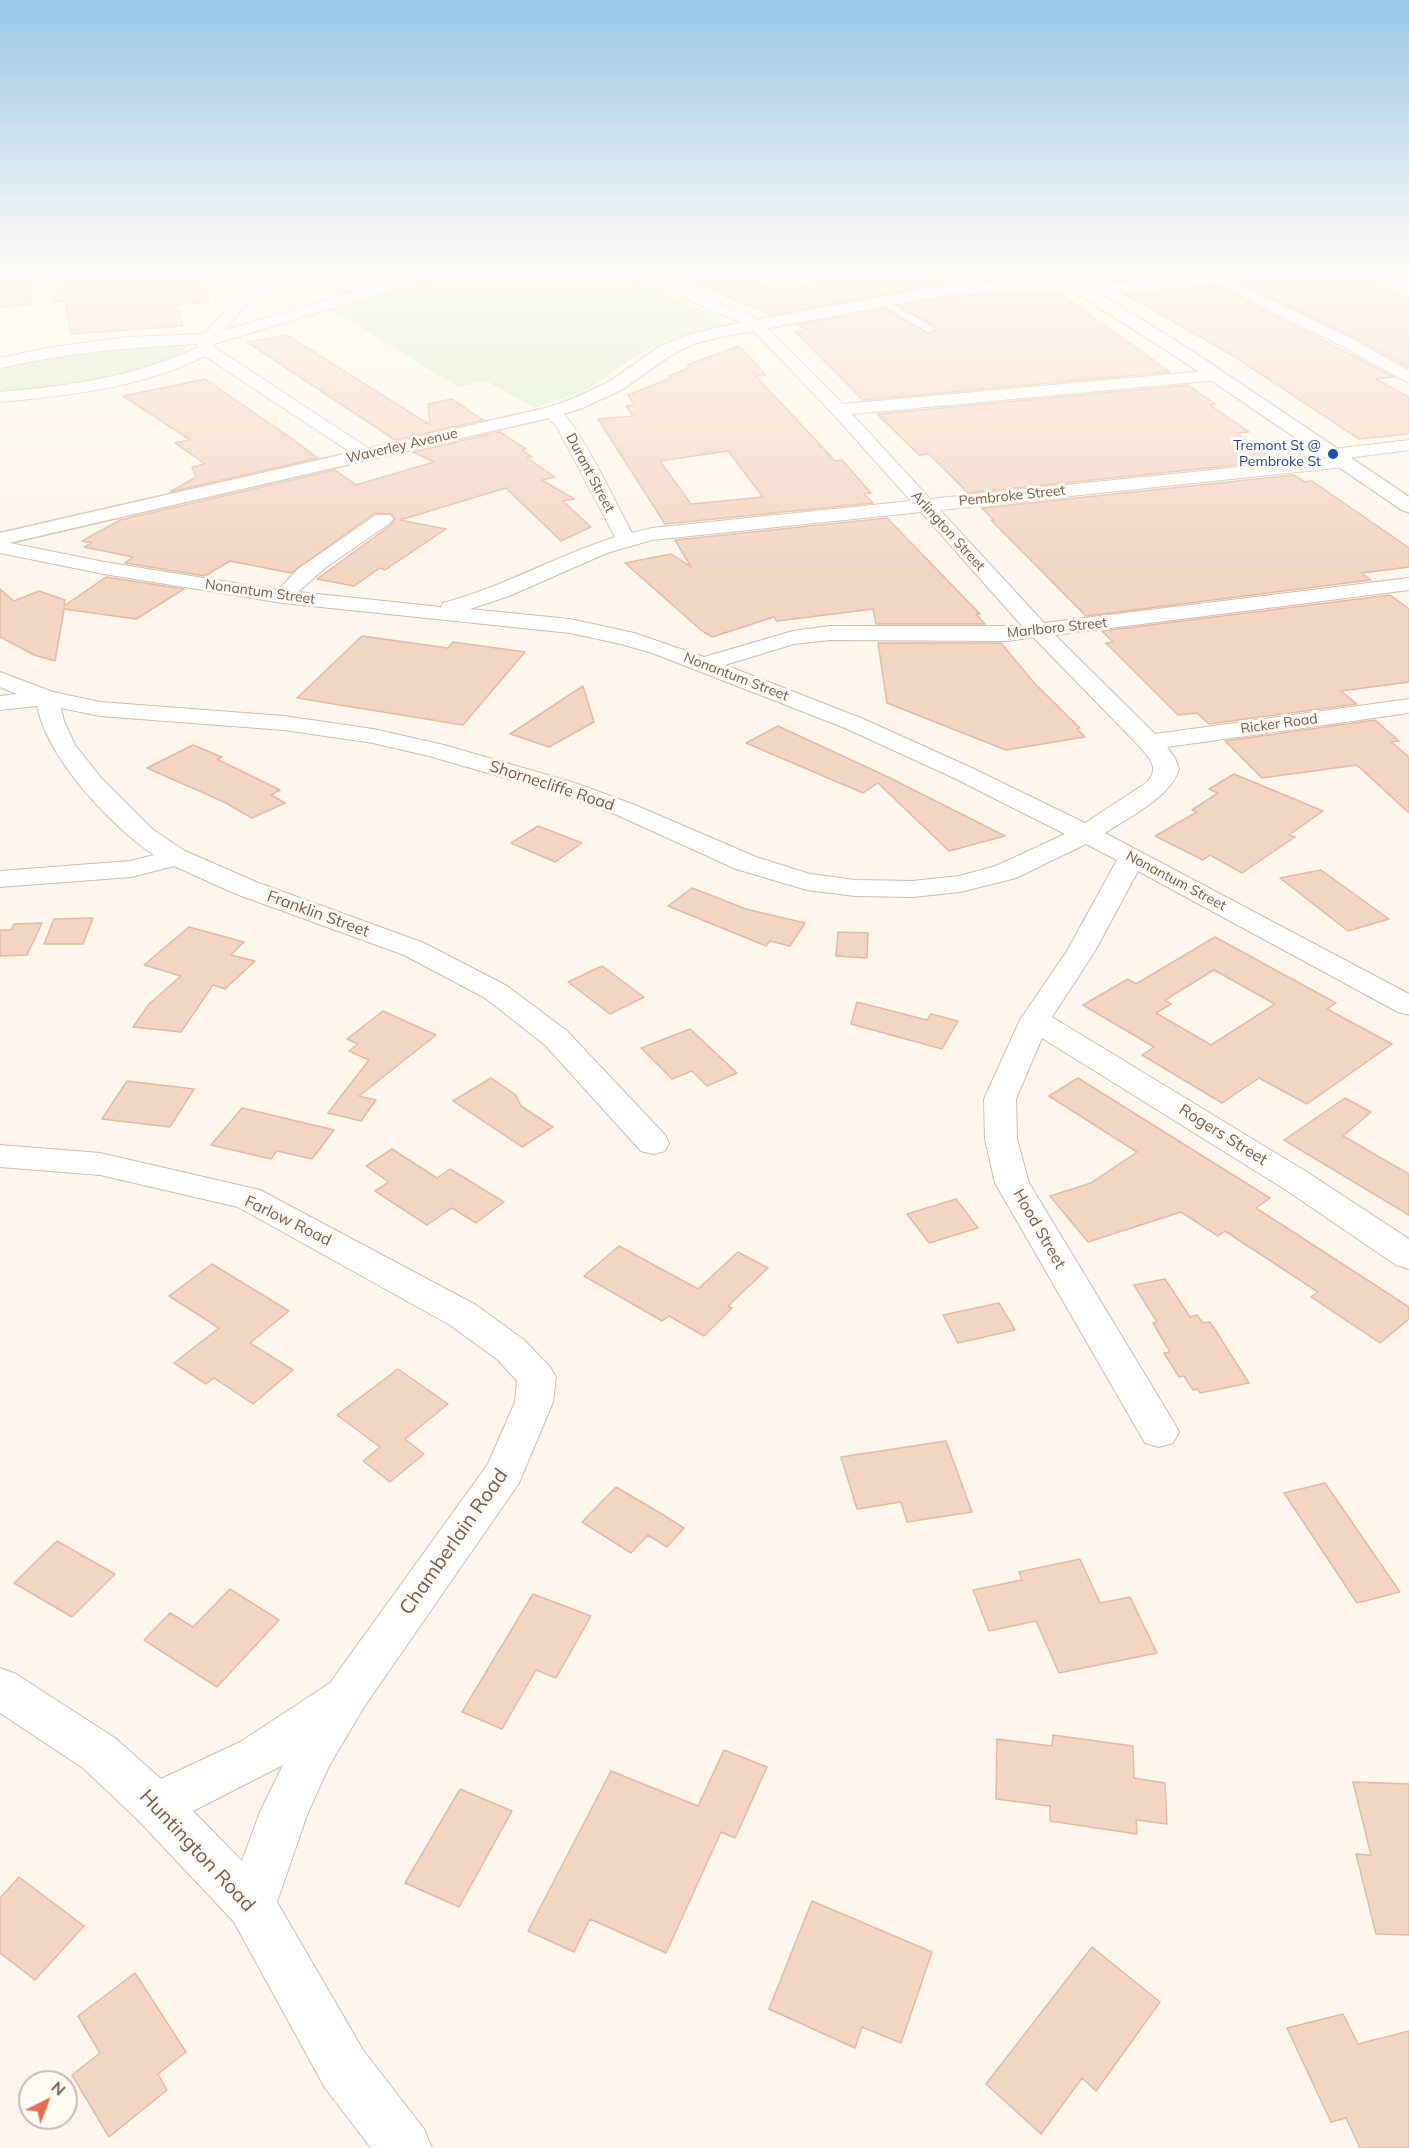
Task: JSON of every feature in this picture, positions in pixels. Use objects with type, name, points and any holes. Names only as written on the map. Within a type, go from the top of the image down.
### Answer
[{"type":"street","points":[[0,398],[52,392],[148,371]]},
{"type":"street","points":[[247,371],[365,454]]},
{"type":"street","name":"Waverley Avenue","points":[[0,539],[551,412],[615,387],[637,371]]},
{"type":"street","name":"Arlington Street","points":[[801,371],[1039,631],[1163,758],[1167,769],[1164,779],[1155,788],[1086,834]]},
{"type":"street","points":[[1211,371],[1409,506]]},
{"type":"street","points":[[839,410],[1217,375]]},
{"type":"street","name":"Durant Street","points":[[551,412],[564,424],[624,538]]},
{"type":"street","name":"Pembroke Street","points":[[434,612],[472,602],[511,587],[624,538],[1338,458],[1409,445]]},
{"type":"street","points":[[283,597],[296,579],[357,540],[383,519]]},
{"type":"street","name":"Nonantum Street","points":[[0,547],[104,568],[283,597],[529,620],[626,638],[706,664],[915,750],[1132,857],[1409,1006]]},
{"type":"street","name":"Marlboro Street","points":[[706,664],[793,638],[830,633],[979,635],[1039,631],[1409,584]]},
{"type":"street","points":[[511,587],[504,600],[510,609],[529,620]]},
{"type":"street","points":[[0,679],[47,698]]},
{"type":"street","name":"Shornecliffe Road","points":[[0,704],[47,698],[100,709],[284,723],[373,736],[435,750],[566,788],[626,810],[746,862],[807,882],[855,888],[913,889],[960,884],[1006,872],[1086,834]]},
{"type":"street","name":"Franklin Street","points":[[47,698],[52,721],[64,747],[93,784],[143,835],[176,856],[246,888],[414,949],[496,992],[556,1038],[653,1143]]},
{"type":"street","name":"Ricker Road","points":[[1149,742],[1405,711]]},
{"type":"street","points":[[0,879],[131,868],[176,856]]},
{"type":"street","name":"Hood Street","points":[[1132,857],[1081,951],[1035,1020],[1000,1099],[1001,1139],[1012,1183],[1159,1432]]},
{"type":"street","name":"Rogers Street","points":[[1035,1020],[1289,1176],[1409,1256]]},
{"type":"street","name":"Farlow Road","points":[[0,1156],[100,1164],[248,1198],[463,1315],[511,1350],[537,1378]]},
{"type":"street","name":"Chamberlain Road","points":[[252,1905],[284,1812],[314,1751],[348,1694],[505,1472],[534,1402],[537,1378]]},
{"type":"street","name":"Huntington Road","points":[[0,1688],[99,1753],[156,1805],[252,1905],[344,2069],[405,2148]]},
{"type":"street","name":"Chamberlain Road","points":[[156,1805],[256,1756],[348,1694]]},
{"type":"green space","points":[[0,371],[132,371],[70,383],[0,391]]},
{"type":"green space","points":[[432,371],[614,371],[589,389],[535,408],[486,381],[458,387]]},
{"type":"building","points":[[291,371],[345,371],[430,425],[428,404],[452,399],[483,420],[395,440]]},
{"type":"building","points":[[680,371],[762,371],[766,375],[756,376],[835,461],[842,460],[871,493],[864,494],[873,503],[665,524],[598,419],[633,416],[626,406],[635,405],[628,395],[673,377],[669,376]],"holes":[[[728,451],[763,497],[691,504],[660,461]]]},
{"type":"building","points":[[834,371],[1170,372],[863,400]]},
{"type":"building","points":[[1257,371],[1383,371],[1394,377],[1376,379],[1409,397],[1409,434],[1359,439]]},
{"type":"building","points":[[205,379],[318,458],[170,492],[196,477],[192,467],[205,464],[175,443],[190,440],[123,396]]},
{"type":"building","points":[[1188,385],[1215,404],[1210,405],[1249,432],[1236,433],[1275,461],[968,493],[929,454],[919,455],[877,414]]},
{"type":"building","points":[[500,432],[526,449],[522,450],[532,457],[527,458],[555,477],[542,480],[574,499],[563,501],[591,527],[561,541],[506,488],[400,520],[446,529],[385,570],[380,568],[354,586],[317,579],[391,525],[395,519],[392,514],[375,513],[291,573],[230,561],[205,576],[125,563],[133,557],[84,547],[92,543],[82,541],[120,520],[335,470],[356,485],[434,462],[413,452]]},
{"type":"building","points":[[1294,475],[1305,482],[1312,481],[1409,548],[1409,567],[1361,573],[1371,580],[1086,616],[991,520],[994,520],[982,508]]},
{"type":"building","points":[[887,518],[980,614],[976,614],[985,624],[876,624],[873,609],[777,621],[774,617],[712,637],[625,563],[671,554],[691,567],[675,540]]},
{"type":"building","points":[[106,577],[184,589],[136,619],[64,609],[55,661],[34,655],[0,637],[0,589],[14,601],[39,591],[65,600],[64,606]]},
{"type":"building","points":[[1390,595],[1409,609],[1409,682],[1341,691],[1357,704],[1209,724],[1197,713],[1178,715],[1106,643],[1113,642],[1102,631]]},
{"type":"building","points":[[362,636],[448,648],[453,642],[525,652],[463,725],[297,698]]},
{"type":"building","points":[[878,643],[1001,643],[1035,684],[1080,728],[1077,729],[1085,737],[1006,750],[887,703]]},
{"type":"building","points":[[583,686],[594,722],[549,747],[510,734]]},
{"type":"building","points":[[1375,720],[1399,741],[1391,742],[1409,757],[1409,813],[1357,765],[1262,778],[1225,741]]},
{"type":"building","points":[[778,726],[888,777],[1005,836],[949,851],[878,783],[863,793],[746,743]]},
{"type":"building","points":[[193,745],[222,757],[217,759],[280,790],[271,795],[285,803],[252,818],[224,802],[147,768]]},
{"type":"building","points":[[1234,774],[1323,811],[1289,835],[1295,837],[1242,873],[1210,855],[1203,860],[1155,836],[1197,812],[1192,810],[1218,793],[1209,789]]},
{"type":"building","points":[[538,826],[582,843],[555,862],[511,843]]},
{"type":"building","points":[[1321,870],[1389,919],[1348,931],[1280,878]]},
{"type":"building","points":[[692,888],[746,909],[805,923],[790,946],[770,941],[766,946],[668,906]]},
{"type":"building","points":[[93,918],[83,944],[44,944],[54,919]]},
{"type":"building","points":[[42,923],[27,955],[0,956],[0,930],[11,930],[14,924]]},
{"type":"building","points":[[189,927],[244,942],[231,955],[255,961],[225,989],[213,985],[181,1032],[133,1027],[149,1004],[181,976],[144,965]]},
{"type":"building","points":[[838,932],[868,933],[867,958],[836,956]]},
{"type":"building","points":[[1215,937],[1336,1003],[1327,1009],[1392,1044],[1307,1104],[1259,1078],[1222,1103],[1142,1055],[1154,1047],[1083,1005],[1128,979],[1136,984]],"holes":[[[1214,970],[1275,1004],[1211,1045],[1156,1013],[1171,1004],[1165,1000]]]},
{"type":"building","points":[[602,966],[644,997],[610,1014],[568,982]]},
{"type":"building","points":[[857,1002],[927,1020],[931,1014],[958,1021],[942,1049],[851,1024]]},
{"type":"building","points":[[383,1011],[436,1035],[359,1096],[376,1100],[361,1121],[328,1113],[369,1060],[349,1051],[358,1044],[347,1039]]},
{"type":"building","points":[[690,1029],[737,1073],[707,1086],[692,1071],[672,1079],[641,1048]]},
{"type":"building","points":[[491,1078],[516,1095],[521,1106],[553,1127],[522,1147],[453,1101]]},
{"type":"building","points":[[1078,1078],[1270,1198],[1256,1208],[1409,1307],[1409,1319],[1380,1343],[1311,1297],[1318,1292],[1225,1231],[1218,1236],[1181,1212],[1088,1242],[1050,1196],[1091,1183],[1137,1152],[1049,1096]]},
{"type":"building","points":[[127,1081],[194,1089],[170,1127],[102,1119]]},
{"type":"building","points":[[1345,1098],[1371,1112],[1343,1136],[1409,1174],[1409,1215],[1284,1140]]},
{"type":"building","points":[[242,1108],[334,1130],[312,1159],[277,1151],[271,1159],[211,1145]]},
{"type":"building","points":[[392,1149],[437,1178],[450,1169],[504,1202],[476,1223],[452,1208],[427,1225],[375,1191],[389,1182],[366,1166]]},
{"type":"building","points":[[956,1199],[978,1228],[929,1243],[907,1214]]},
{"type":"building","points":[[619,1246],[698,1289],[738,1252],[768,1268],[728,1306],[732,1308],[704,1336],[669,1316],[662,1321],[584,1276]]},
{"type":"building","points":[[212,1264],[289,1311],[250,1343],[293,1370],[253,1404],[214,1378],[206,1384],[174,1363],[219,1328],[169,1296]]},
{"type":"building","points":[[1165,1279],[1190,1317],[1197,1315],[1203,1323],[1210,1322],[1249,1383],[1200,1393],[1198,1389],[1193,1390],[1184,1376],[1179,1377],[1164,1353],[1170,1352],[1153,1323],[1157,1322],[1134,1285]]},
{"type":"building","points":[[999,1303],[1015,1330],[958,1343],[943,1315]]},
{"type":"building","points":[[398,1369],[448,1404],[405,1439],[424,1454],[390,1482],[363,1461],[380,1447],[337,1415]]},
{"type":"building","points":[[946,1441],[972,1512],[907,1522],[901,1502],[857,1509],[841,1457]]},
{"type":"building","points":[[1325,1483],[1400,1592],[1357,1603],[1284,1493]]},
{"type":"building","points":[[616,1487],[684,1528],[667,1547],[648,1535],[631,1553],[582,1522]]},
{"type":"building","points":[[57,1541],[115,1574],[72,1617],[14,1583]]},
{"type":"building","points":[[1080,1559],[1100,1603],[1130,1597],[1157,1653],[1059,1673],[1036,1621],[989,1631],[973,1590],[1022,1580],[1019,1572]]},
{"type":"building","points":[[230,1589],[279,1620],[217,1687],[144,1640],[170,1613],[193,1627]]},
{"type":"building","points":[[533,1594],[591,1616],[556,1678],[536,1670],[502,1729],[462,1712]]},
{"type":"building","points":[[1053,1735],[1133,1746],[1134,1778],[1165,1783],[1167,1824],[1136,1820],[1137,1834],[1050,1821],[1050,1806],[996,1799],[997,1739],[1052,1746]]},
{"type":"building","points":[[724,1750],[767,1767],[735,1838],[721,1832],[666,1953],[590,1919],[574,1952],[528,1931],[611,1771],[698,1806]]},
{"type":"building","points":[[1353,1782],[1409,1784],[1409,1935],[1376,1934],[1356,1854],[1371,1855]]},
{"type":"building","points":[[460,1789],[512,1811],[459,1907],[405,1883]]},
{"type":"building","points":[[19,1877],[84,1926],[35,1980],[0,1953],[0,1898]]},
{"type":"building","points":[[812,1901],[932,1952],[901,2043],[862,2027],[855,2048],[769,2009]]},
{"type":"building","points":[[1092,1947],[1160,2002],[1096,2091],[1082,2078],[1041,2134],[986,2084]]},
{"type":"building","points":[[135,1973],[186,2052],[158,2074],[167,2090],[109,2137],[78,2085],[78,2070],[100,2053],[78,2016]]},
{"type":"building","points":[[1343,2014],[1358,2044],[1409,2031],[1409,2148],[1360,2148],[1346,2118],[1331,2122],[1287,2028]]},
{"type":"place","name":"Tremont St @ Pembroke St","points":[[1333,454]]}]
